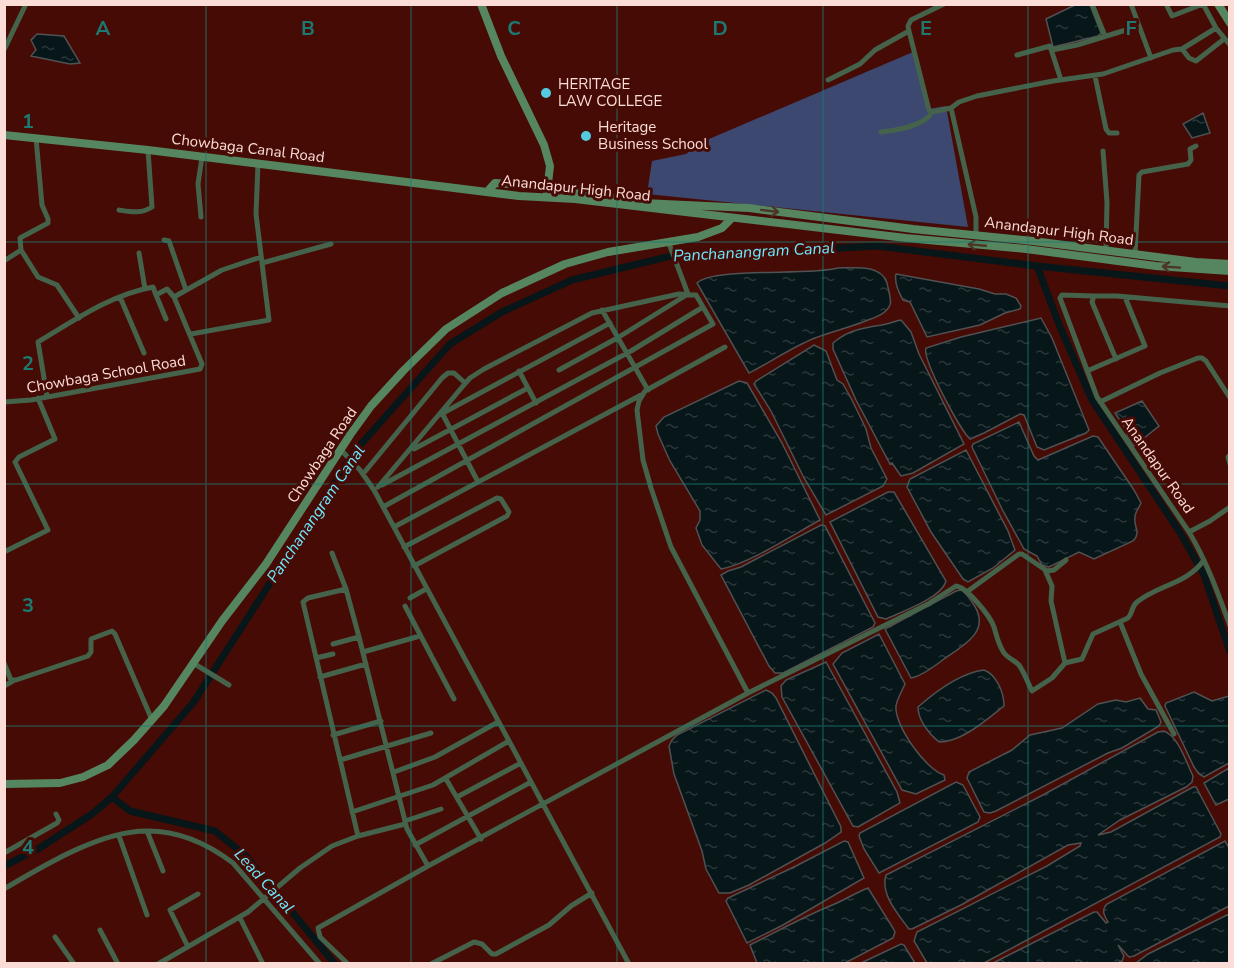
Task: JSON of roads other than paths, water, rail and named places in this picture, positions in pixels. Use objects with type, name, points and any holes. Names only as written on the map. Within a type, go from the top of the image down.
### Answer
[{"type":"main road","points":[[481,4],[501,56],[544,145],[550,166],[546,198]]},
{"type":"main road","points":[[1218,4],[1230,23]]},
{"type":"main road","name":"Chowbaga Canal Road","points":[[4,135],[148,150],[487,192]]},
{"type":"main road","name":"Anandapur High Road","points":[[487,192],[499,182],[548,187],[643,203],[749,208],[1230,264]]},
{"type":"main road","name":"Anandapur High Road","points":[[487,192],[575,199],[731,219],[1026,249],[1156,266],[1230,271]]},
{"type":"main road","points":[[731,219],[733,208]]},
{"type":"main road","name":"Chowbaga Road","points":[[4,784],[60,783],[97,771],[121,753],[169,699],[343,453],[371,406],[446,329],[502,293],[565,264],[587,257],[711,233],[722,228],[731,219]]},
{"type":"street","points":[[4,50],[26,4]]},
{"type":"street","points":[[932,112],[928,108],[908,26],[911,20],[944,4]]},
{"type":"street","points":[[1092,4],[1105,36]]},
{"type":"street","points":[[1131,4],[1151,58]]},
{"type":"street","points":[[1166,4],[1172,16],[1203,4],[1216,28],[1230,45]]},
{"type":"street","points":[[1052,50],[1077,45],[1139,26]]},
{"type":"street","points":[[881,132],[926,120],[932,112],[951,108],[959,102],[977,96],[1095,76],[1182,49],[1216,28]]},
{"type":"street","points":[[828,80],[860,64],[875,50],[909,32]]},
{"type":"street","points":[[1182,49],[1189,58],[1196,61],[1224,39]]},
{"type":"street","points":[[1017,55],[1048,46],[1052,50],[1061,80]]},
{"type":"street","points":[[1095,76],[1106,129],[1109,133],[1117,133]]},
{"type":"street","points":[[951,108],[976,217],[976,235]]},
{"type":"street","points":[[36,138],[42,205],[48,223],[20,238],[21,250],[38,277],[57,285],[79,318]]},
{"type":"street","points":[[1135,254],[1139,175],[1142,172],[1188,164],[1191,160],[1190,149],[1196,146]]},
{"type":"street","points":[[119,210],[144,212],[152,207],[148,150]]},
{"type":"street","points":[[1103,151],[1107,202],[1106,250]]},
{"type":"street","points":[[201,217],[198,184],[202,157]]},
{"type":"street","points":[[191,334],[269,320],[256,206],[258,164]]},
{"type":"street","points":[[164,240],[169,241],[186,290]]},
{"type":"street","points":[[668,241],[688,294]]},
{"type":"street","points":[[156,295],[167,289],[174,297],[235,264],[331,244]]},
{"type":"street","points":[[4,261],[21,250]]},
{"type":"street","points":[[139,253],[145,289]]},
{"type":"street","points":[[47,396],[38,342],[101,304],[153,287],[166,319]]},
{"type":"street","points":[[560,370],[688,294]]},
{"type":"street","points":[[376,489],[465,383],[484,369],[560,328],[602,310],[651,299],[688,294],[696,295],[712,324],[383,507]]},
{"type":"street","name":"Anandapur Road","points":[[1230,306],[1125,297],[1062,295],[1060,298],[1100,402],[1189,532],[1230,507]]},
{"type":"street","points":[[1094,296],[1094,307],[1116,359]]},
{"type":"street","points":[[120,297],[144,353]]},
{"type":"street","name":"Chowbaga School Road","points":[[4,402],[200,369],[202,364],[174,297]]},
{"type":"street","points":[[1088,371],[1145,346],[1125,297]]},
{"type":"street","points":[[376,489],[627,353],[703,307]]},
{"type":"street","points":[[602,310],[648,390]]},
{"type":"street","points":[[440,414],[610,323]]},
{"type":"street","points":[[394,527],[641,395],[725,347]]},
{"type":"street","points":[[1100,402],[1160,373],[1202,358],[1230,398]]},
{"type":"street","points":[[519,371],[536,403]]},
{"type":"street","points":[[362,472],[442,378],[448,373],[454,373],[465,383]]},
{"type":"street","points":[[410,451],[528,388]]},
{"type":"street","points":[[641,395],[636,410],[642,460],[671,547],[748,693]]},
{"type":"street","points":[[4,552],[48,530],[15,462],[19,457],[55,439],[38,398]]},
{"type":"street","points":[[440,414],[478,482]]},
{"type":"street","points":[[343,453],[376,489],[426,589],[629,963]]},
{"type":"street","points":[[1230,454],[1228,457],[1230,464]]},
{"type":"street","points":[[404,547],[497,498],[501,499],[509,512],[507,516],[414,566]]},
{"type":"street","points":[[1189,532],[1216,587],[1230,626]]},
{"type":"street","points":[[332,553],[346,589],[405,822],[428,866]]},
{"type":"street","points":[[968,591],[1019,554],[1045,570],[1052,586],[1051,601],[1065,663]]},
{"type":"street","points":[[1045,570],[1054,570],[1066,560]]},
{"type":"street","points":[[348,963],[320,937],[318,928],[748,693],[928,604],[950,589],[960,586],[968,591],[993,625],[996,640],[1011,661],[1019,666],[1032,691],[1052,678],[1065,663],[1082,659],[1093,634],[1131,615],[1135,603],[1196,571],[1202,562]]},
{"type":"street","points":[[346,589],[308,598],[303,602],[358,836]]},
{"type":"street","points":[[410,598],[426,589]]},
{"type":"street","points":[[405,606],[454,699]]},
{"type":"street","points":[[1120,622],[1142,674],[1174,734]]},
{"type":"street","points":[[4,686],[88,656],[91,652],[91,639],[111,631],[115,633],[152,720]]},
{"type":"street","points":[[363,652],[420,636]]},
{"type":"street","points":[[333,644],[359,637]]},
{"type":"street","points":[[316,658],[333,654]]},
{"type":"street","points":[[4,663],[13,681]]},
{"type":"street","points":[[193,663],[229,685]]},
{"type":"street","points":[[320,677],[366,664]]},
{"type":"street","points":[[333,735],[381,722]]},
{"type":"street","points":[[394,772],[435,757],[498,722]]},
{"type":"street","points":[[339,760],[430,733]]},
{"type":"street","points":[[352,812],[446,779],[509,741]]},
{"type":"street","points":[[457,797],[521,763]]},
{"type":"street","points":[[446,779],[481,839]]},
{"type":"street","points":[[415,845],[531,782]]},
{"type":"street","points":[[158,963],[240,918],[322,853],[358,836],[441,809]]},
{"type":"street","points":[[4,854],[57,823],[59,820],[56,814]]},
{"type":"street","points":[[147,831],[163,872]]},
{"type":"street","points":[[4,889],[74,852],[119,836],[147,831],[186,837],[218,851],[233,862],[267,898],[320,963]]},
{"type":"street","points":[[119,836],[147,915]]},
{"type":"street","points":[[432,963],[474,942],[482,944],[492,954],[496,954],[549,925],[570,906],[592,893]]},
{"type":"street","points":[[188,947],[170,909],[198,894]]},
{"type":"street","points":[[240,918],[262,963]]},
{"type":"street","points":[[100,930],[118,963]]},
{"type":"street","points":[[55,937],[74,963]]},
{"type":"water","points":[[1075,5],[1090,5],[1101,33],[1098,36],[1053,47],[1046,19]]},
{"type":"water","points":[[37,34],[64,36],[80,63],[70,64],[31,56],[36,50],[31,40]]},
{"type":"water","points":[[1203,113],[1210,133],[1192,138],[1183,124]]},
{"type":"water","points":[[866,268],[884,277],[891,300],[888,308],[874,318],[806,342],[749,373],[697,283],[706,278],[722,275]]},
{"type":"water","points":[[896,274],[995,294],[1006,294],[1016,298],[1021,306],[1020,309],[1005,313],[980,325],[927,337],[910,302],[903,300],[900,294],[896,284]]},
{"type":"water","points":[[1041,318],[1052,338],[1089,430],[1044,450],[1037,447],[1024,415],[1020,414],[970,439],[958,423],[943,394],[930,366],[926,348],[961,337]]},
{"type":"water","points":[[901,320],[911,332],[919,354],[964,444],[913,473],[901,476],[892,463],[890,464],[856,400],[833,349],[833,343],[856,330]]},
{"type":"water","points":[[814,345],[826,351],[837,380],[843,384],[866,429],[871,448],[887,479],[883,486],[826,515],[804,478],[771,411],[754,384]]},
{"type":"water","points":[[739,381],[747,383],[782,443],[820,520],[758,555],[721,569],[702,545],[696,528],[700,520],[700,511],[670,461],[656,426],[664,417]]},
{"type":"water","points":[[1142,401],[1159,426],[1134,446],[1115,413]]},
{"type":"water","points":[[1019,422],[1038,460],[1093,436],[1098,437],[1141,503],[1135,515],[1137,535],[1133,541],[1094,559],[1079,552],[1049,567],[1042,565],[1037,556],[1024,549],[972,447],[973,444]]},
{"type":"water","points":[[966,450],[1008,531],[1015,550],[993,568],[968,582],[963,579],[931,532],[907,487],[910,479]]},
{"type":"water","points":[[888,492],[894,492],[946,581],[943,587],[929,599],[886,619],[878,617],[830,522]]},
{"type":"water","points":[[821,525],[825,526],[875,623],[873,627],[783,673],[775,673],[769,666],[721,575]]},
{"type":"water","points":[[961,590],[970,599],[978,614],[977,630],[967,643],[920,675],[911,678],[885,629]]},
{"type":"water","points":[[879,634],[905,684],[896,706],[900,724],[920,756],[944,775],[945,780],[916,794],[902,790],[833,664],[842,653]]},
{"type":"water","points":[[826,662],[897,792],[900,803],[858,827],[853,826],[782,697],[781,686],[786,680]]},
{"type":"water","points":[[984,670],[993,676],[999,685],[1004,706],[965,734],[939,742],[925,726],[918,707],[957,679]]},
{"type":"water","points":[[766,690],[776,698],[841,827],[841,832],[749,885],[730,893],[719,893],[706,869],[702,851],[674,774],[669,746],[677,735]]},
{"type":"water","points":[[1194,692],[1212,701],[1229,696],[1229,763],[1204,777],[1194,767],[1165,706],[1166,703]]},
{"type":"water","points":[[1140,698],[1148,709],[1156,710],[1161,722],[1159,726],[1122,748],[996,811],[984,812],[967,778],[969,772],[1012,750],[1030,735],[1062,728],[1098,704],[1116,700],[1126,702]]},
{"type":"water","points":[[1164,731],[1182,750],[1193,776],[1192,782],[1120,820],[1098,835],[1111,832],[1196,787],[1221,834],[1220,837],[984,963],[927,963],[914,941],[917,932],[1047,866],[1080,846],[1081,843],[1068,845],[961,905],[912,929],[909,929],[891,904],[886,889],[886,875],[1041,796],[1158,732]]},
{"type":"water","points":[[1229,768],[1229,799],[1216,805],[1204,783]]},
{"type":"water","points":[[956,782],[963,785],[980,817],[978,822],[879,873],[864,849],[860,833]]},
{"type":"water","points":[[844,841],[848,842],[864,878],[747,943],[726,901],[728,898]]},
{"type":"water","points":[[1225,841],[1229,848],[1229,906],[1134,956],[1129,957],[1118,945],[1124,956],[1122,961],[1117,963],[993,963],[1094,912],[1097,912],[1106,923],[1108,922],[1104,915],[1107,904]]},
{"type":"water","points":[[868,888],[895,932],[893,938],[845,963],[757,963],[750,945]]},
{"type":"water","points":[[1229,914],[1229,963],[1136,963],[1148,954]]},
{"type":"water","points":[[901,944],[904,945],[915,963],[861,963]]},
{"type":"waterway","name":"Panchanangram Canal","points":[[4,866],[38,849],[92,814],[112,797],[193,703],[355,451],[450,344],[502,312],[572,280],[679,254],[877,246],[1037,266],[1230,286]]},
{"type":"waterway","points":[[1037,266],[1060,327],[1092,400],[1181,534],[1204,575],[1230,652]]},
{"type":"waterway","name":"Lead Canal","points":[[112,797],[130,811],[215,831],[246,856],[335,964]]},
{"type":"place","name":"HERITAGE LAW COLLEGE","points":[[546,93]]},
{"type":"place","name":"Heritage Business School","points":[[586,136]]}]
